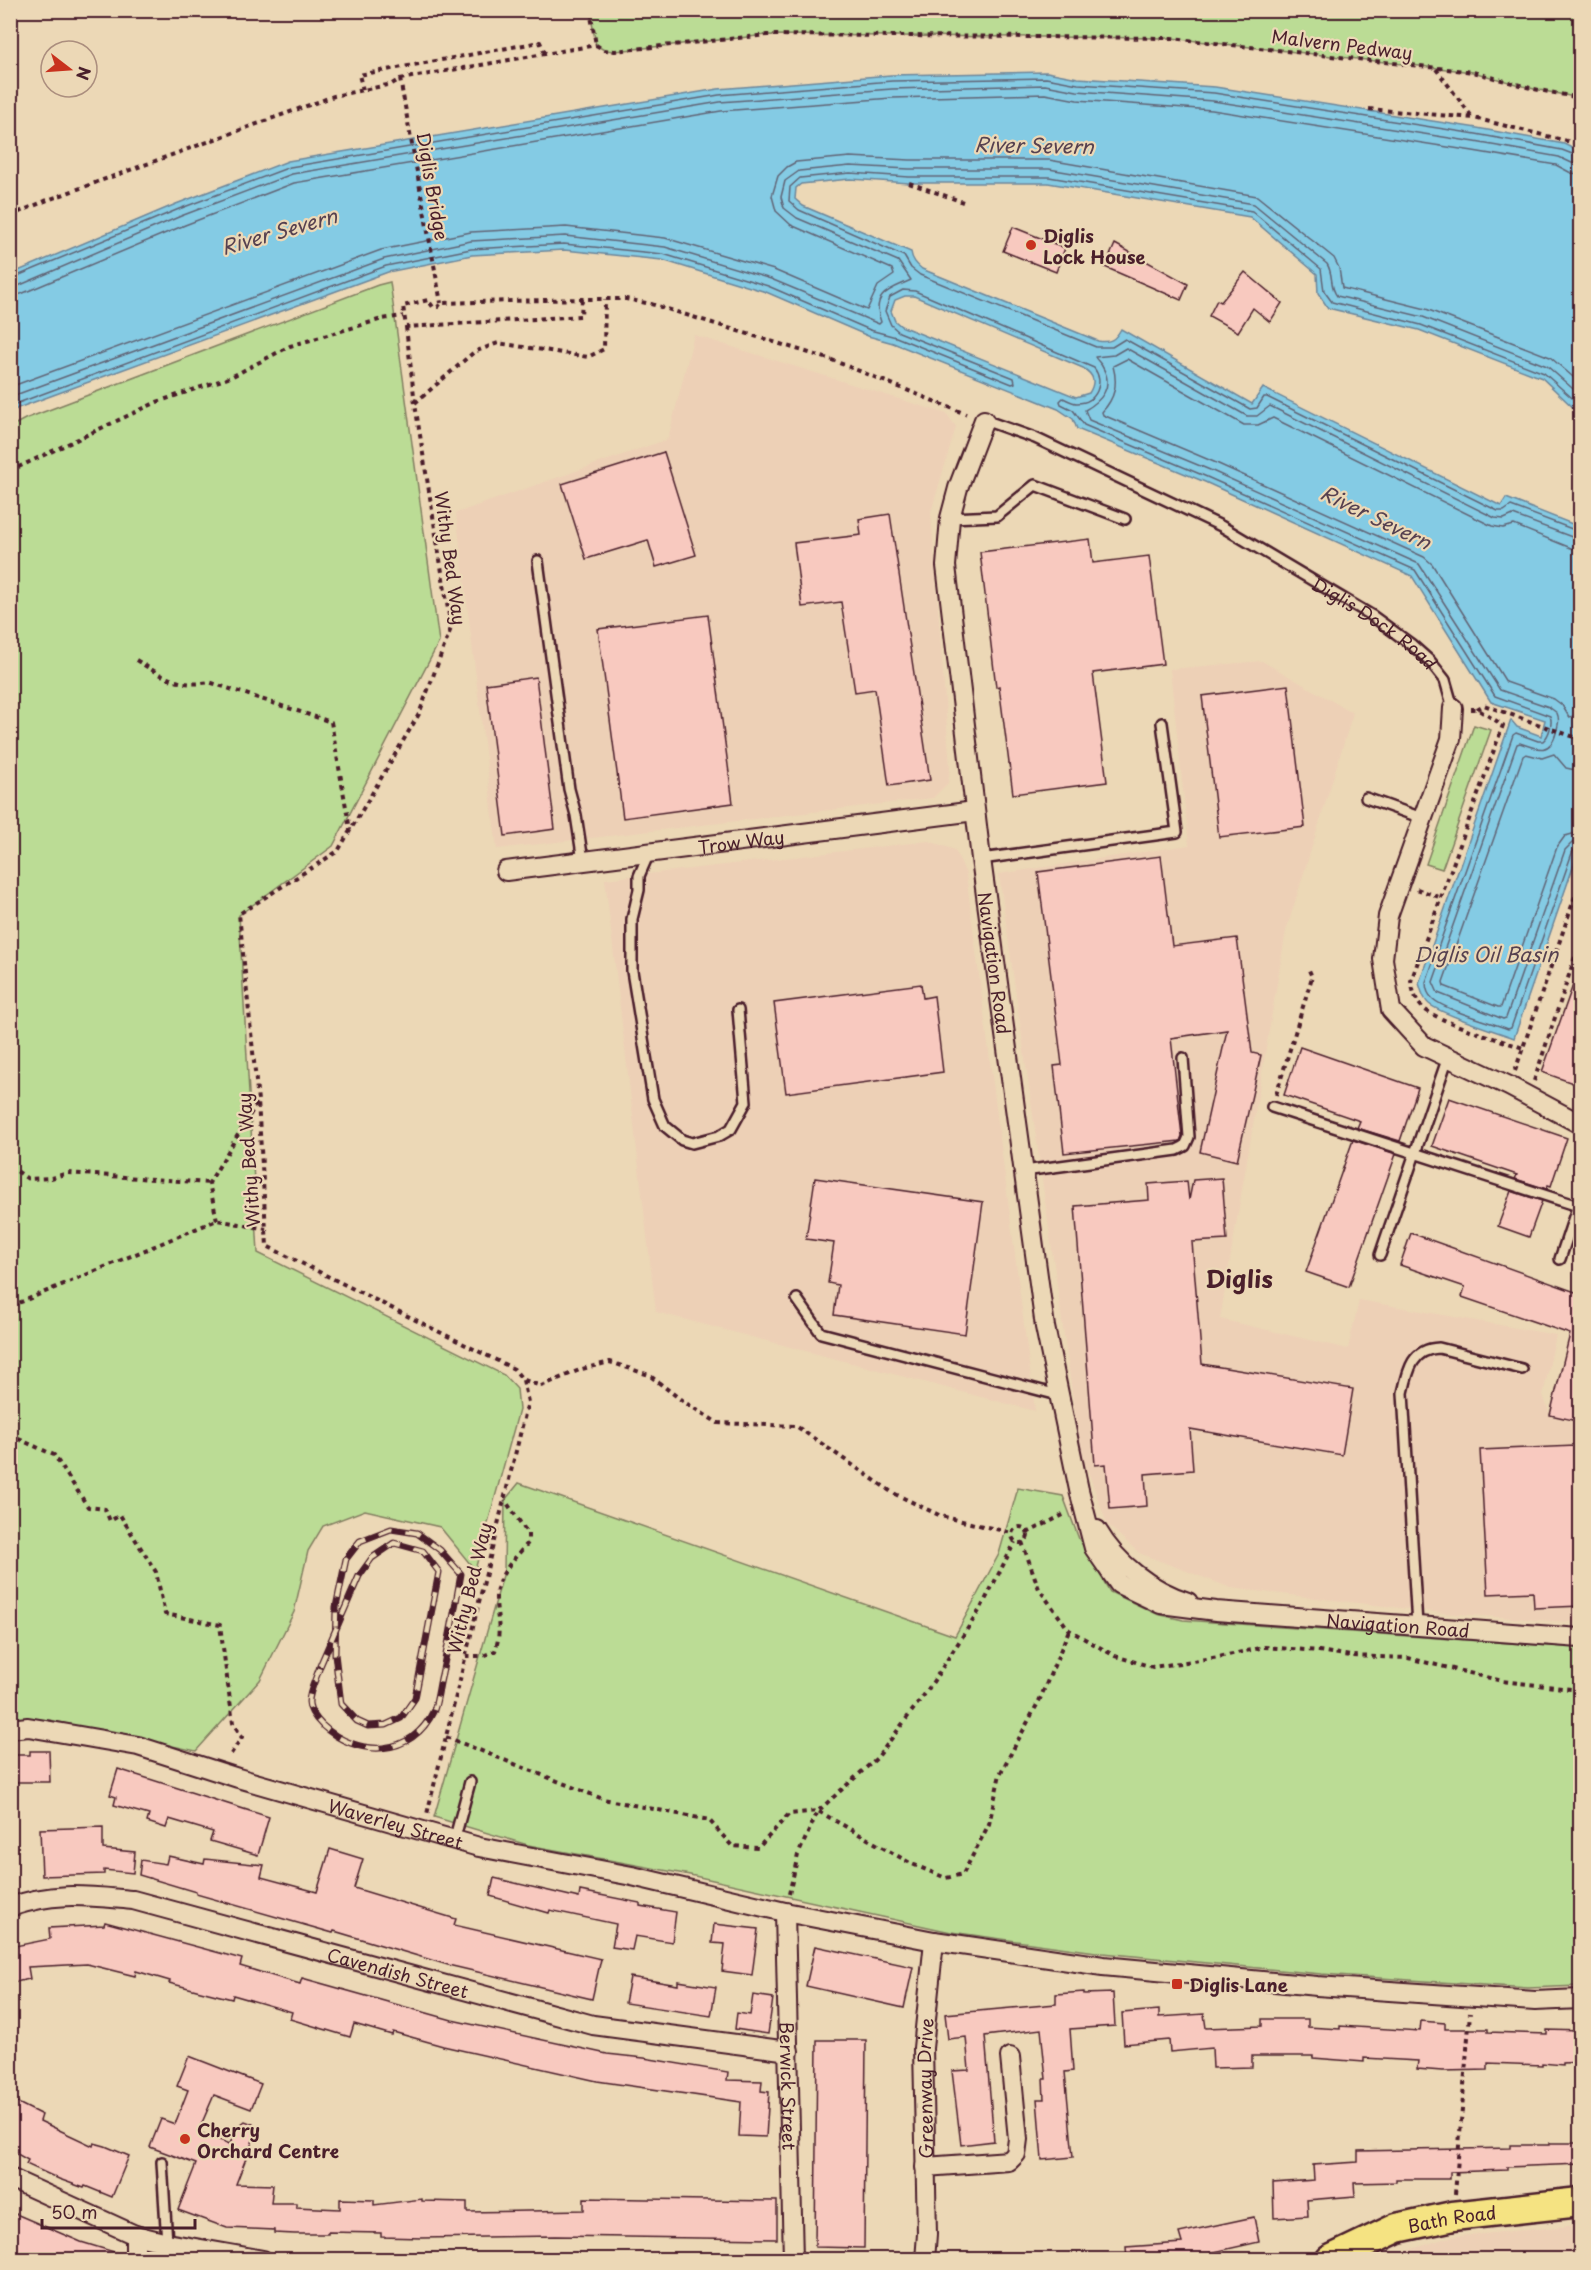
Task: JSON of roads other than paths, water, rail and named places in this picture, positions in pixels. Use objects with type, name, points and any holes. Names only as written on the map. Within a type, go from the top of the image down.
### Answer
[{"type":"main road","name":"Bath Road","points":[[1330,2259],[1396,2228],[1453,2216],[1581,2202]]},
{"type":"street","name":"Navigation Road","points":[[984,420],[958,488],[950,518],[946,566],[981,859],[1045,1327],[1079,1490],[1094,1548],[1119,1584],[1161,1604],[1216,1611],[1581,1638]]},
{"type":"street","name":"Diglis Dock Road","points":[[1453,708],[1450,740],[1388,916],[1383,958],[1391,1010],[1424,1046],[1581,1124]]},
{"type":"street","name":"Trow Way","points":[[506,871],[975,811]]},
{"type":"street","name":"Waverley Street","points":[[10,1729],[28,1727],[138,1746],[479,1848],[632,1876],[784,1912]]},
{"type":"street","name":"Cavendish Street","points":[[10,1907],[47,1897],[75,1894],[133,1900],[593,2025],[789,2051]]},
{"type":"street","points":[[784,1912],[934,1941],[1103,1966],[1317,1986],[1471,1997],[1535,2001],[1581,1999]]},
{"type":"street","name":"Berwick Street","points":[[784,1912],[793,2259]]},
{"type":"street","name":"Greenway Drive","points":[[925,2259],[927,2234],[923,2048],[934,1941]]},
{"type":"street","points":[[925,2167],[1009,2161],[1016,2154],[1018,2139],[1010,2056]]},
{"type":"street","points":[[10,2178],[135,2235],[167,2243],[263,2259]]},
{"type":"street","name":"Greenway Drive","points":[[921,2259],[927,2234]]},
{"type":"street","points":[[135,2235],[135,2259]]},
{"type":"lane","name":"Diglis Dock Road","points":[[984,420],[1035,438],[1221,526],[1371,615],[1430,661],[1445,680],[1453,708]]},
{"type":"lane","points":[[950,518],[997,516],[1035,485],[1125,519]]},
{"type":"lane","points":[[538,561],[569,789],[576,814],[583,861]]},
{"type":"lane","points":[[981,859],[1177,832],[1162,723]]},
{"type":"lane","points":[[1366,798],[1422,818]]},
{"type":"lane","points":[[649,853],[639,876],[639,890],[632,919],[632,971],[653,1099],[665,1126],[682,1140],[692,1143],[719,1136],[731,1129],[746,1102],[738,1010]]},
{"type":"lane","points":[[1380,1255],[1413,1153],[1448,1057]]},
{"type":"lane","points":[[1024,1171],[1178,1150],[1185,1146],[1189,1137],[1183,1058]]},
{"type":"lane","points":[[1272,1107],[1413,1153],[1579,1203],[1560,1259]]},
{"type":"lane","points":[[797,1299],[821,1333],[1058,1395]]},
{"type":"lane","points":[[1417,1625],[1403,1393],[1408,1373],[1416,1357],[1428,1348],[1439,1348],[1522,1369]]},
{"type":"lane","points":[[454,1841],[470,1782]]},
{"type":"lane","points":[[162,2162],[167,2243]]},
{"type":"water","points":[[1047,72],[1078,78],[1215,87],[1477,128],[1564,144],[1580,152],[1580,414],[1542,378],[1419,330],[1328,308],[1318,293],[1317,274],[1250,217],[1048,183],[909,183],[850,179],[801,184],[796,188],[795,199],[803,206],[911,252],[915,262],[922,269],[1098,341],[1112,340],[1121,329],[1252,404],[1263,388],[1501,506],[1506,498],[1580,527],[1580,731],[1576,745],[1580,749],[1580,847],[1514,1038],[1457,1018],[1429,1004],[1422,994],[1419,983],[1511,720],[1517,727],[1541,736],[1545,720],[1491,702],[1412,576],[1205,482],[1077,429],[1073,419],[1058,409],[893,343],[868,336],[766,292],[662,260],[564,250],[472,255],[388,272],[18,408],[11,413],[11,274],[176,204],[288,161],[718,89],[891,75]],"holes":[[[905,296],[914,296],[1083,368],[1090,373],[1093,379],[1089,393],[1076,397],[901,326],[895,321],[891,311],[895,300]]]},
{"type":"railway","points":[[320,1666],[310,1693],[309,1705],[320,1723],[336,1736],[351,1743],[383,1748],[398,1745],[412,1737],[424,1726],[434,1710],[461,1574],[440,1550],[417,1533],[391,1529],[360,1541],[346,1559],[336,1607],[335,1654],[341,1704],[357,1721],[368,1726],[386,1725],[401,1718],[415,1698],[439,1572],[423,1551],[394,1543],[372,1558],[359,1576],[320,1666]]},
{"type":"place","name":"Diglis Lock House","points":[[1031,245]]},
{"type":"place","name":"Diglis Lane","points":[[1177,1984]]},
{"type":"place","name":"Cherry Orchard Centre","points":[[185,2139]]},
{"type":"district","name":"Diglis","points":[[1239,1278]]},
{"type":"water label","name":"River Severn","points":[[1034,145]]},
{"type":"water label","name":"River Severn","points":[[279,231]]},
{"type":"water label","name":"River Severn","points":[[1376,517]]},
{"type":"water label","name":"Diglis Oil Basin","points":[[1486,954]]}]
